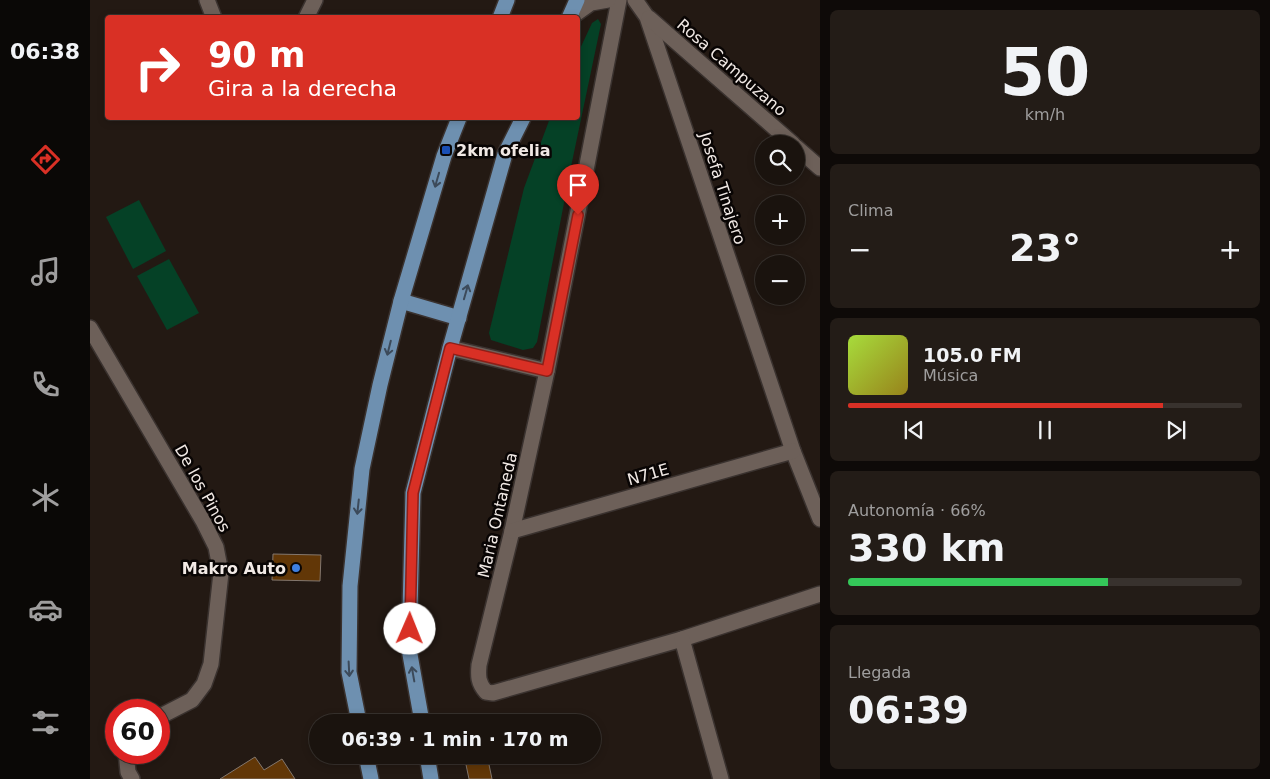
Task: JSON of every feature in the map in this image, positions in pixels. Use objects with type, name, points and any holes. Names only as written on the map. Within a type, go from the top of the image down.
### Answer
[{"type":"main road","points":[[501,15],[507,0]]},
{"type":"main road","points":[[570,15],[577,0]]},
{"type":"main road","points":[[357,714],[349,672],[351,576],[362,469],[401,301],[444,156],[458,120]]},
{"type":"main road","points":[[421,714],[409,649],[413,493],[450,348],[505,154],[522,120]]},
{"type":"main road","points":[[401,301],[459,318]]},
{"type":"main road","points":[[368,764],[372,779]]},
{"type":"main road","points":[[428,764],[431,779]]},
{"type":"street","points":[[207,0],[213,15]]},
{"type":"street","points":[[308,15],[315,0]]},
{"type":"street","points":[[573,15],[591,3],[608,0]]},
{"type":"street","name":"Josefa Tinajero","points":[[618,0],[635,0],[648,17],[793,451],[820,519]]},
{"type":"street","name":"Maria Ontaneda","points":[[618,0],[547,371],[512,531],[479,665],[478,677],[480,685],[486,692],[493,693],[682,639],[820,594]]},
{"type":"street","name":"Rosa Campuzano","points":[[648,17],[783,135]]},
{"type":"street","points":[[805,155],[820,168]]},
{"type":"street","name":"De los Pinos","points":[[90,328],[203,521],[216,547],[221,573],[211,664],[204,684],[192,700],[170,711]]},
{"type":"street","points":[[450,348],[547,371]]},
{"type":"street","name":"N71E","points":[[512,531],[793,451]]},
{"type":"street","points":[[682,639],[721,779]]},
{"type":"street","points":[[127,764],[128,772],[132,779]]},
{"type":"green space","points":[[598,19],[601,24],[537,342],[533,348],[523,350],[491,340],[489,333],[524,188],[549,120],[580,120],[580,49],[592,23]]},
{"type":"green space","points":[[139,200],[166,251],[133,269],[106,217]]},
{"type":"green space","points":[[169,259],[199,313],[167,330],[137,276]]},
{"type":"building","name":"Makro Auto","points":[[273,554],[321,555],[320,581],[272,580]]},
{"type":"building","points":[[255,757],[264,770],[282,759],[295,779],[220,779]]},
{"type":"building","points":[[466,764],[489,764],[492,779],[469,779]]},
{"type":"place","name":"2km ofelia","points":[[446,150]]},
{"type":"place","name":"Makro Auto","points":[[296,568]]},
{"type":"route","points":[[410,629],[413,493],[450,348],[547,371],[578,215]]}]
